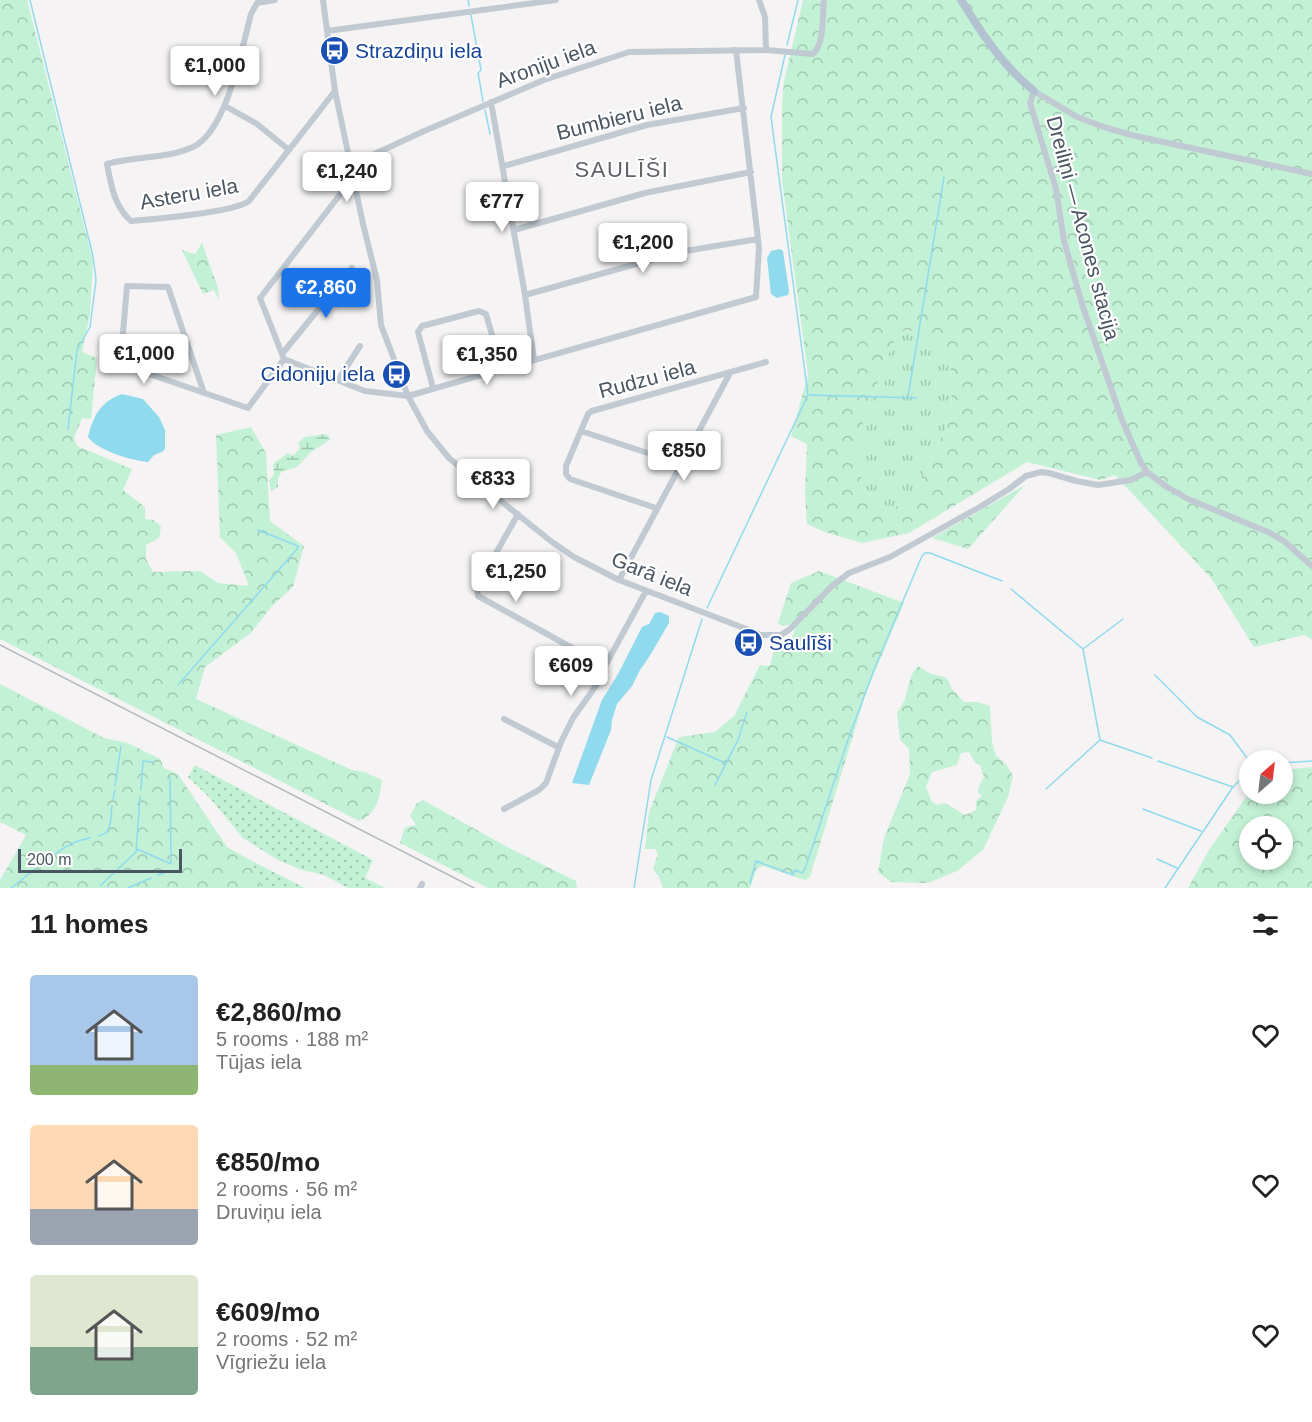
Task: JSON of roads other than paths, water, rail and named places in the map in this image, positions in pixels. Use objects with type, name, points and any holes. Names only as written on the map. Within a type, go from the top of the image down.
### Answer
[{"type":"main road","name":"Dreiliņi — Acones stacija","points":[[961,0],[991,47],[1034,91]]},
{"type":"street","name":"Asteru iela","points":[[275,0],[257,3],[251,14],[225,106],[210,132],[195,146],[172,153],[107,164],[112,191],[122,213],[131,221],[243,206],[335,91]]},
{"type":"street","name":"Garā iela","points":[[323,0],[335,91],[377,280],[381,325],[408,396],[438,446],[481,485],[566,552],[619,580],[646,591],[761,635],[781,635],[790,629],[832,586],[849,573],[890,557],[978,508],[1026,476],[1049,472],[1098,485],[1131,480],[1148,472]]},
{"type":"street","points":[[327,31],[506,3],[556,0]]},
{"type":"street","points":[[759,0],[765,17],[766,50]]},
{"type":"street","name":"Aroniju iela","points":[[351,165],[544,80],[629,52],[766,50],[813,54],[816,52],[821,35],[824,0]]},
{"type":"street","points":[[342,192],[260,298],[283,357],[365,391],[408,396],[756,297],[758,239],[736,50]]},
{"type":"street","points":[[1034,91],[1077,117],[1104,127],[1131,135],[1312,174]]},
{"type":"street","name":"Dreiliņi — Acones stacija","points":[[1034,91],[1030,103],[1056,189],[1064,241],[1072,273],[1122,420],[1136,452],[1148,472],[1167,487],[1188,499],[1255,526],[1284,541],[1312,566]]},
{"type":"street","points":[[491,102],[504,166],[534,360]]},
{"type":"street","points":[[225,106],[257,124],[289,150]]},
{"type":"street","name":"Bumbieru iela","points":[[504,166],[646,124],[744,108]]},
{"type":"street","points":[[514,230],[645,193],[751,172]]},
{"type":"street","points":[[525,295],[679,252],[758,239]]},
{"type":"street","points":[[204,393],[168,287],[128,286],[121,356],[129,367],[204,393],[248,408],[283,357],[352,268]]},
{"type":"street","points":[[433,388],[418,332],[422,326],[479,311],[483,312],[486,314],[502,369]]},
{"type":"street","points":[[338,380],[360,346]]},
{"type":"street","name":"Rudzu iela","points":[[656,508],[570,479],[566,474],[567,466],[588,414],[766,362]]},
{"type":"street","points":[[619,580],[730,373]]},
{"type":"street","points":[[581,430],[681,464]]},
{"type":"street","points":[[518,514],[477,587],[478,596],[605,666]]},
{"type":"street","points":[[504,809],[539,790],[546,783],[558,747],[582,703],[600,680],[605,666],[646,591]]},
{"type":"street","points":[[504,719],[558,747]]},
{"type":"water","points":[[780,249],[783,251],[789,291],[788,295],[777,298],[771,294],[767,258],[771,251]]},
{"type":"water","points":[[122,394],[143,399],[159,417],[165,430],[165,449],[154,455],[148,462],[107,451],[88,437],[92,422],[99,410],[103,405]]},
{"type":"water","points":[[660,612],[669,616],[669,623],[632,686],[617,704],[611,730],[589,785],[572,783],[602,700],[642,627],[649,624],[655,613]]},
{"type":"waterway","points":[[30,0],[93,256],[96,280],[90,327],[77,350],[68,429]]},
{"type":"waterway","points":[[468,0],[469,6]]},
{"type":"waterway","points":[[787,45],[798,0]]},
{"type":"waterway","points":[[471,15],[481,70],[478,73],[483,101]]},
{"type":"waterway","points":[[707,608],[808,395],[771,117],[785,55]]},
{"type":"waterway","points":[[485,110],[490,134]]},
{"type":"waterway","points":[[908,397],[944,177]]},
{"type":"waterway","points":[[810,395],[917,398]]},
{"type":"waterway","points":[[178,685],[297,549],[298,546],[258,530]]},
{"type":"waterway","points":[[750,883],[756,861],[793,875],[795,870],[802,873],[805,869],[875,667],[922,556],[930,553],[1002,581]]},
{"type":"waterway","points":[[1011,589],[1083,649],[1100,740]]},
{"type":"waterway","points":[[634,888],[651,780],[702,619]]},
{"type":"waterway","points":[[1083,649],[1123,619]]},
{"type":"waterway","points":[[1155,675],[1197,717],[1230,735],[1241,750]]},
{"type":"waterway","points":[[715,785],[738,740],[747,712]]},
{"type":"waterway","points":[[667,737],[725,763]]},
{"type":"waterway","points":[[1046,789],[1100,740],[1152,758]]},
{"type":"waterway","points":[[115,786],[121,746]]},
{"type":"waterway","points":[[141,790],[143,761],[153,762]]},
{"type":"waterway","points":[[1158,761],[1233,787]]},
{"type":"waterway","points":[[1293,762],[1312,761]]},
{"type":"waterway","points":[[137,849],[171,864],[170,777]]},
{"type":"waterway","points":[[1165,888],[1239,781]]},
{"type":"waterway","points":[[113,799],[115,790]]},
{"type":"waterway","points":[[100,886],[136,852],[140,796]]},
{"type":"waterway","points":[[98,836],[103,835],[108,829],[112,806]]},
{"type":"waterway","points":[[1143,809],[1201,831]]},
{"type":"waterway","points":[[40,866],[69,845],[90,838]]},
{"type":"waterway","points":[[1157,859],[1177,868]]},
{"type":"waterway","points":[[11,888],[35,869]]},
{"type":"waterway","points":[[158,875],[169,871]]},
{"type":"waterway","points":[[128,888],[151,878]]},
{"type":"railway","points":[[0,645],[474,888]]},
{"type":"place","name":"Strazdiņu iela","points":[[334,51]]},
{"type":"place","name":"Cidoniju iela","points":[[396,374]]},
{"type":"place","name":"Saulīši","points":[[748,643]]},
{"type":"district","name":"SAULĪŠI","points":[[622,169]]}]
